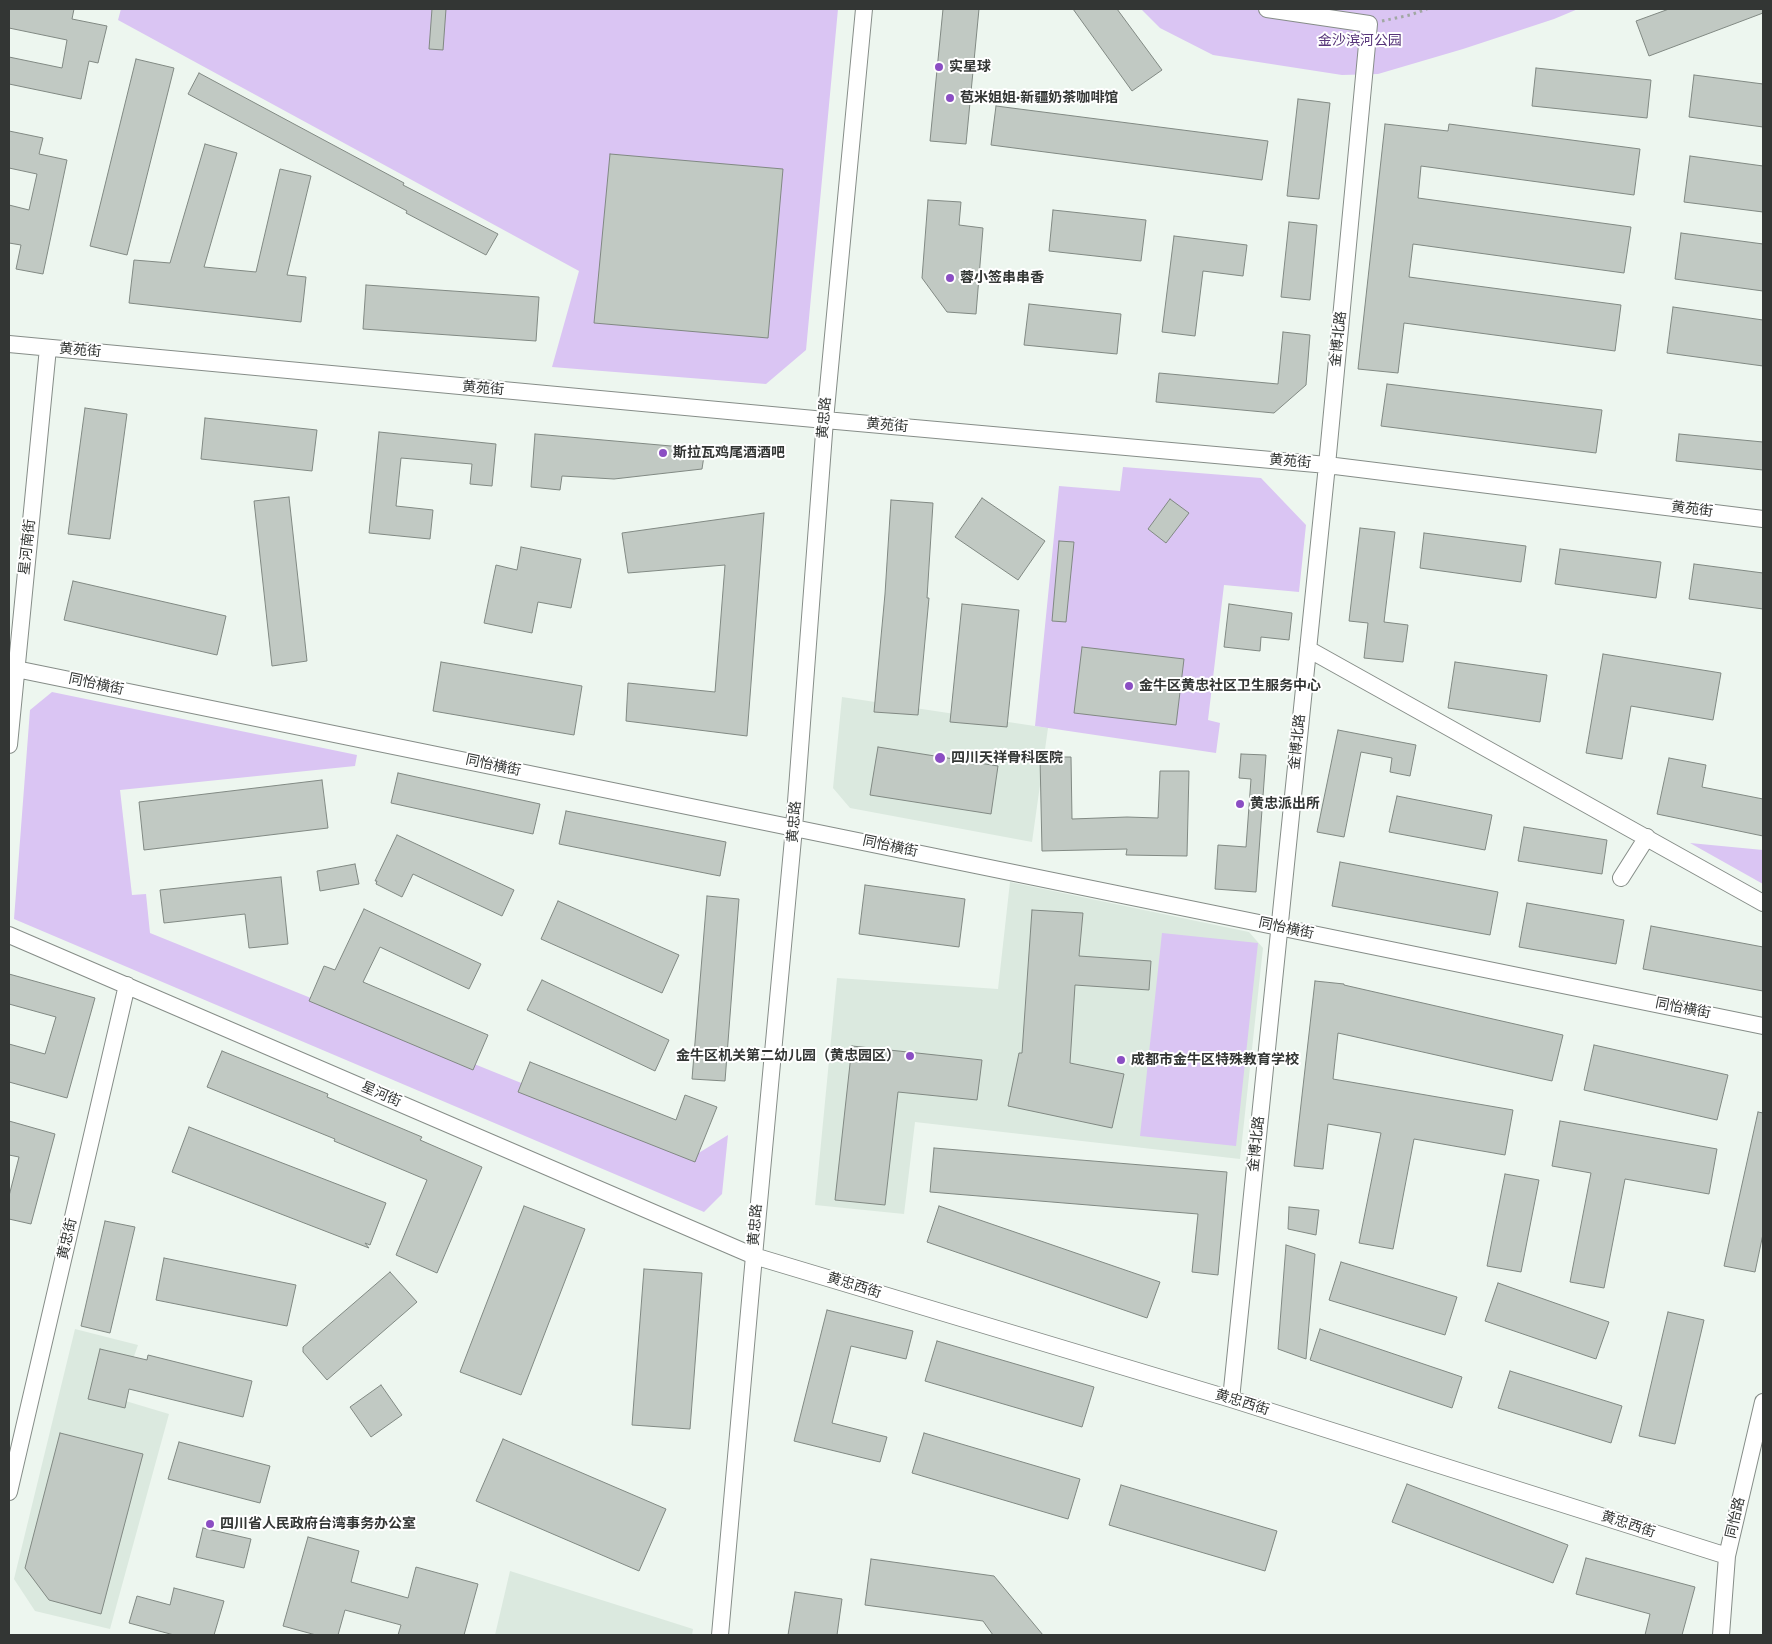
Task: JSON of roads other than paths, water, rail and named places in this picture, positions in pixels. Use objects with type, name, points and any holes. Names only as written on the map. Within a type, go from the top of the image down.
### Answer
[{"type":"street","name":"黄忠路","points":[[720,1635],[794,828],[824,420],[864,9]]},
{"type":"street","name":"金博北路","points":[[1231,1399],[1327,465],[1369,24],[1267,9]]},
{"type":"street","name":"黄苑街","points":[[9,344],[1327,465],[1763,519]]},
{"type":"street","name":"星河南街","points":[[9,745],[48,348]]},
{"type":"street","points":[[1308,649],[1763,902]]},
{"type":"street","name":"同怡横街","points":[[16,669],[1763,1026]]},
{"type":"street","points":[[1621,878],[1647,837]]},
{"type":"street","name":"星河街","points":[[9,935],[754,1256]]},
{"type":"street","name":"黄忠街","points":[[9,1492],[127,986]]},
{"type":"street","name":"黄忠西街","points":[[754,1256],[1231,1399],[1727,1556]]},
{"type":"street","name":"同怡路","points":[[1721,1635],[1727,1556],[1763,1402]]},
{"type":"place","name":"实星球","points":[[939,67]]},
{"type":"place","name":"苞米姐姐·新疆奶茶咖啡馆","points":[[950,98]]},
{"type":"place","name":"蓉小签串串香","points":[[950,278]]},
{"type":"place","name":"斯拉瓦鸡尾酒酒吧","points":[[663,453]]},
{"type":"place","name":"金牛区黄忠社区卫生服务中心","points":[[1129,686]]},
{"type":"place","name":"四川天祥骨科医院","points":[[940,758]]},
{"type":"place","name":"黄忠派出所","points":[[1240,804]]},
{"type":"place","name":"金牛区机关第二幼儿园（黄忠园区）","points":[[910,1056]]},
{"type":"place","name":"成都市金牛区特殊教育学校","points":[[1121,1060]]},
{"type":"place","name":"四川省人民政府台湾事务办公室","points":[[210,1524]]},
{"type":"park label","name":"金沙滨河公园","points":[[1360,41]]}]
